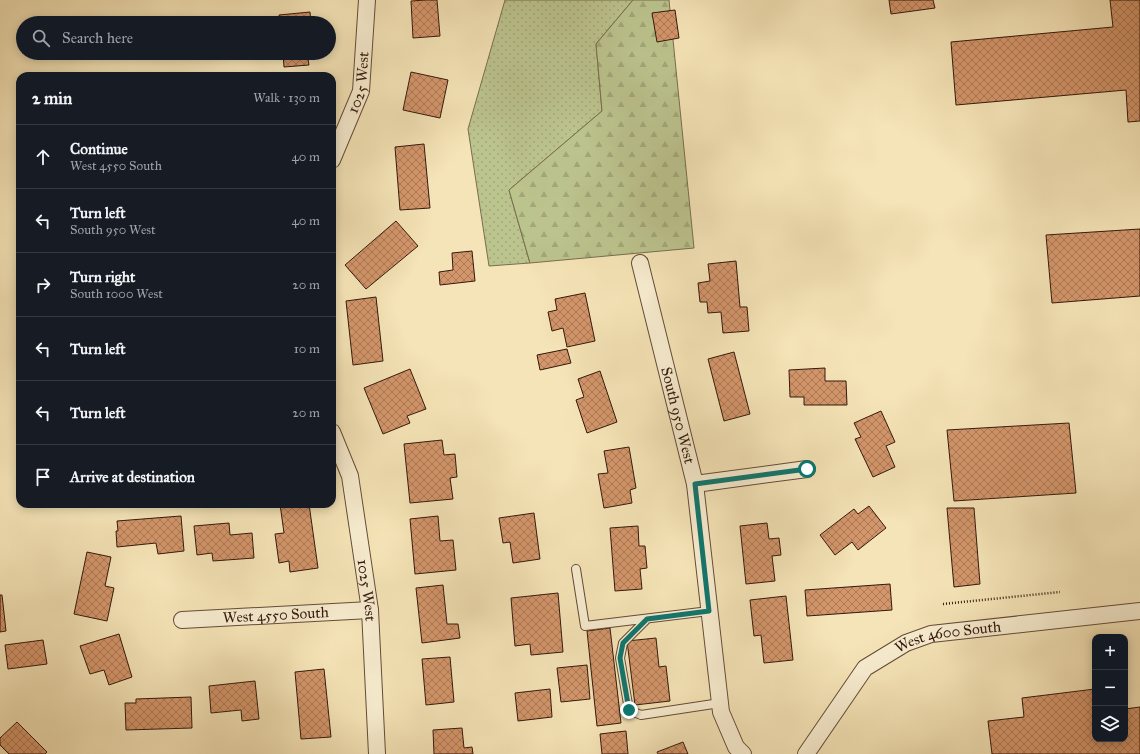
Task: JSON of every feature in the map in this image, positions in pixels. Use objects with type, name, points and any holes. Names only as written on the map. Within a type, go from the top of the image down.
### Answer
[{"type":"street","name":"1025 West","points":[[336,150],[361,91],[367,0]]},
{"type":"street","name":"South 950 West","points":[[640,263],[695,484],[721,712],[736,747],[743,754]]},
{"type":"street","name":"1025 West","points":[[336,442],[350,476],[370,610],[377,754]]},
{"type":"street","points":[[695,484],[807,469]]},
{"type":"street","name":"West 4550 South","points":[[182,620],[370,610]]},
{"type":"street","name":"West 4600 South","points":[[806,754],[865,668],[906,643],[931,634],[1140,611]]},
{"type":"lane","points":[[576,569],[585,626],[709,611]]},
{"type":"lane","points":[[647,619],[623,643],[620,658],[629,710],[641,715],[720,703]]},
{"type":"path","points":[[943,604],[1060,592]]},
{"type":"green space","points":[[505,0],[633,0],[596,44],[602,111],[509,190],[530,263],[489,266],[468,129]]},
{"type":"green space","points":[[633,0],[669,0],[694,248],[530,263],[509,190],[602,111],[596,44]]},
{"type":"building","points":[[437,0],[440,36],[413,38],[411,1]]},
{"type":"building","points":[[889,0],[933,0],[935,8],[891,14]]},
{"type":"building","points":[[1110,0],[1140,0],[1140,121],[1128,122],[1126,90],[956,105],[951,42],[1113,27]]},
{"type":"building","points":[[675,10],[679,38],[657,42],[652,13]]},
{"type":"building","points":[[310,12],[310,16],[279,16]]},
{"type":"building","points":[[284,60],[308,60],[309,65],[284,67]]},
{"type":"building","points":[[411,72],[448,80],[440,118],[403,110]]},
{"type":"building","points":[[424,144],[430,208],[400,210],[395,147]]},
{"type":"building","points":[[396,221],[418,246],[366,289],[345,265]]},
{"type":"building","points":[[1140,229],[1140,296],[1052,303],[1046,235]]},
{"type":"building","points":[[472,251],[475,281],[440,285],[439,272],[453,270],[452,253]]},
{"type":"building","points":[[736,261],[740,307],[747,307],[749,331],[723,333],[721,312],[708,313],[707,302],[700,302],[698,283],[710,281],[708,264]]},
{"type":"building","points":[[585,293],[595,341],[567,347],[563,328],[552,331],[548,312],[557,310],[555,299]]},
{"type":"building","points":[[376,297],[383,361],[353,365],[346,301]]},
{"type":"building","points":[[567,349],[571,363],[540,370],[537,355]]},
{"type":"building","points":[[734,352],[750,414],[724,421],[708,359]]},
{"type":"building","points":[[825,368],[825,381],[846,381],[847,405],[804,405],[804,397],[790,397],[789,370]]},
{"type":"building","points":[[410,369],[426,409],[407,416],[410,423],[383,434],[364,388]]},
{"type":"building","points":[[600,371],[617,422],[587,433],[576,400],[584,397],[578,379]]},
{"type":"building","points":[[881,411],[895,442],[886,446],[895,467],[873,477],[855,439],[861,437],[854,423]]},
{"type":"building","points":[[1069,423],[1076,493],[954,501],[947,430]]},
{"type":"building","points":[[442,440],[444,455],[455,454],[457,477],[450,478],[453,499],[410,503],[404,444]]},
{"type":"building","points":[[629,447],[636,488],[630,490],[632,503],[604,508],[598,474],[608,473],[604,451]]},
{"type":"building","points":[[869,506],[886,528],[858,550],[852,542],[835,555],[820,535],[854,509],[858,514]]},
{"type":"building","points":[[281,508],[310,508],[318,568],[290,572],[289,561],[279,563],[275,534],[284,533]]},
{"type":"building","points":[[947,508],[974,508],[980,584],[954,587]]},
{"type":"building","points":[[534,513],[540,559],[513,563],[510,542],[503,543],[499,518]]},
{"type":"building","points":[[181,516],[184,551],[158,554],[156,543],[117,547],[117,521]]},
{"type":"building","points":[[438,516],[440,541],[453,540],[456,570],[415,574],[410,519]]},
{"type":"building","points":[[229,523],[230,535],[252,533],[254,558],[213,561],[212,553],[197,555],[194,526]]},
{"type":"building","points":[[767,523],[769,539],[779,538],[781,555],[772,556],[775,581],[746,584],[740,526]]},
{"type":"building","points":[[638,526],[639,546],[645,546],[647,568],[640,569],[642,589],[615,591],[610,528]]},
{"type":"building","points":[[87,552],[111,557],[105,586],[114,588],[107,621],[74,614]]},
{"type":"building","points":[[890,584],[892,610],[807,616],[805,590]]},
{"type":"building","points":[[443,585],[447,624],[458,624],[460,638],[422,643],[416,588]]},
{"type":"building","points":[[558,593],[563,652],[531,655],[530,644],[515,646],[511,598]]},
{"type":"building","points":[[0,595],[2,595],[6,631],[0,632]]},
{"type":"building","points":[[786,596],[793,660],[764,663],[761,635],[754,636],[750,600]]},
{"type":"building","points":[[610,628],[621,723],[597,726],[587,631]]},
{"type":"building","points":[[119,634],[132,677],[109,685],[104,670],[90,674],[80,646]]},
{"type":"building","points":[[656,638],[659,667],[666,666],[670,701],[635,705],[627,641]]},
{"type":"building","points":[[43,640],[47,664],[8,669],[5,645]]},
{"type":"building","points":[[450,657],[454,702],[426,705],[422,659]]},
{"type":"building","points":[[587,665],[590,699],[561,702],[557,668]]},
{"type":"building","points":[[324,669],[331,737],[301,739],[295,672]]},
{"type":"building","points":[[255,681],[259,719],[242,721],[241,710],[211,713],[209,686]]},
{"type":"building","points":[[550,689],[552,717],[518,721],[515,693]]},
{"type":"building","points":[[1092,689],[1092,742],[1128,742],[1128,709],[1140,707],[1140,754],[992,754],[988,721],[1024,717],[1022,698]]},
{"type":"building","points":[[191,697],[192,728],[126,730],[125,703],[136,703],[136,699]]},
{"type":"building","points":[[17,722],[47,752],[45,754],[9,754],[0,745],[0,738]]},
{"type":"building","points":[[462,728],[464,748],[472,747],[473,754],[434,754],[433,730]]},
{"type":"building","points":[[626,731],[628,754],[602,754],[600,734]]},
{"type":"building","points":[[683,742],[688,754],[658,754],[657,752]]},
{"type":"route","points":[[629,710],[620,658],[623,643],[647,619],[709,611],[695,484],[807,469]]}]
